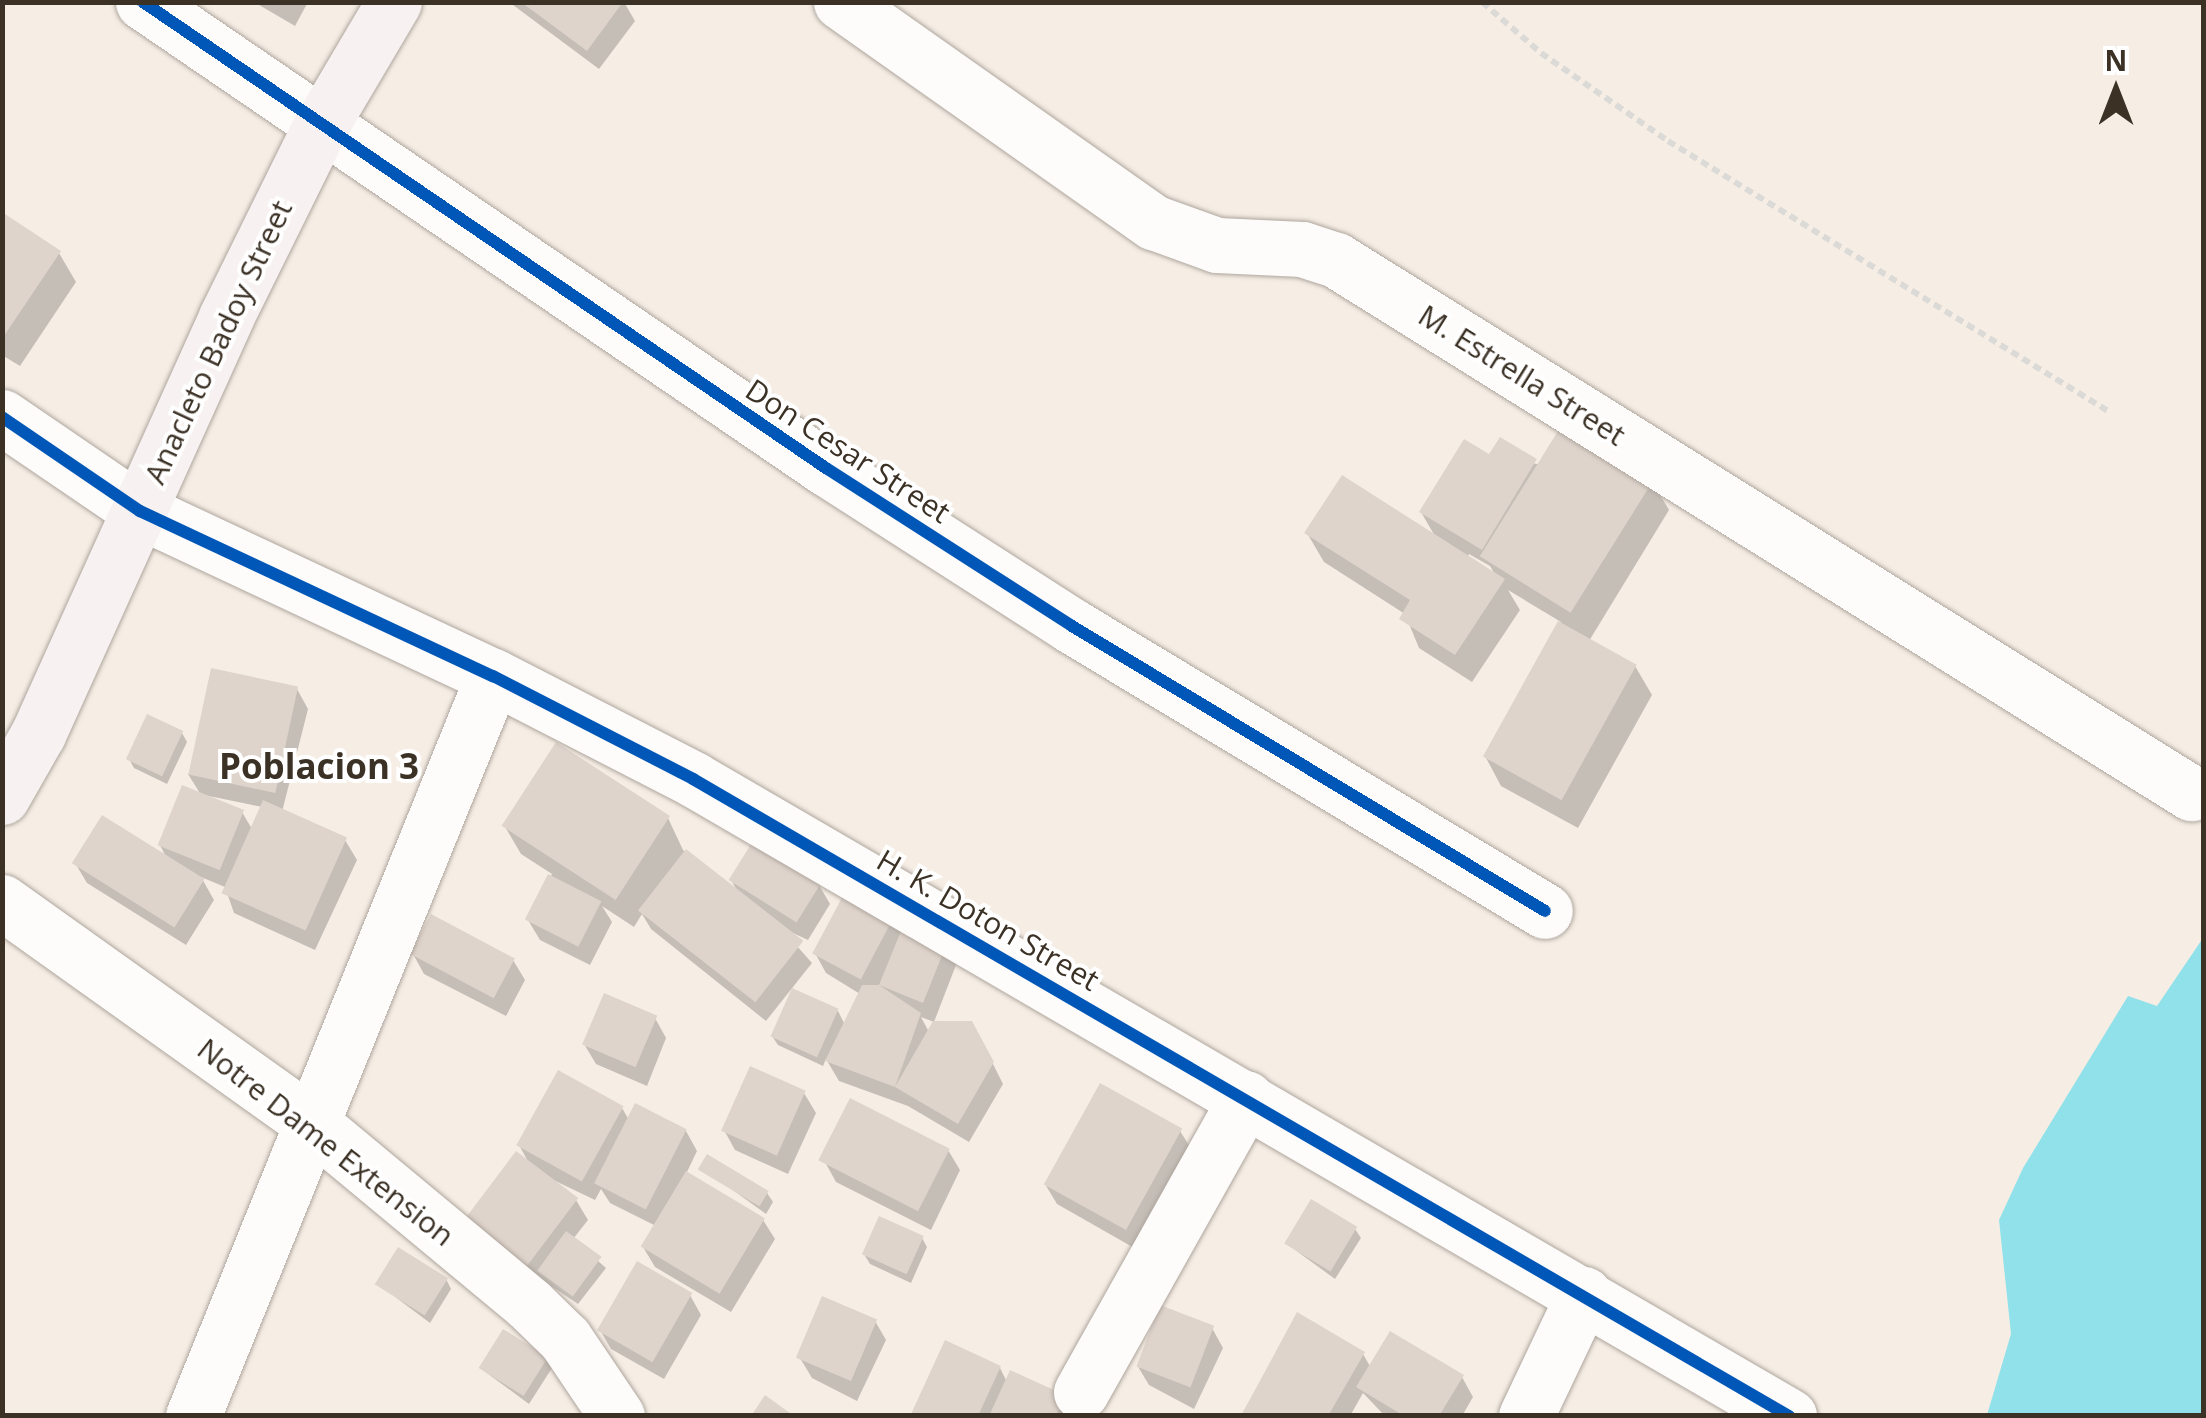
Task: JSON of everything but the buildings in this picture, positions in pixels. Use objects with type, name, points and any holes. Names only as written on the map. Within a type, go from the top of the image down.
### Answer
[{"type":"main road","name":"Anacleto Badoy Street","points":[[2,797],[320,127],[394,2]]},
{"type":"street","name":"Don Cesar Street","points":[[143,2],[320,127],[1023,594],[1545,911]]},
{"type":"street","name":"M. Estrella Street","points":[[841,2],[1153,222],[1217,245],[1302,249],[1336,260],[2192,793]]},
{"type":"street","name":"H. K. Doton Street","points":[[2,416],[140,511],[493,676],[694,779],[1789,1416]]},
{"type":"street","points":[[193,1416],[493,676]]},
{"type":"street","name":"Notre Dame Extension","points":[[2,902],[310,1122],[529,1304],[564,1339],[618,1416]]},
{"type":"street","points":[[1081,1392],[1246,1098]]},
{"type":"street","points":[[1526,1416],[1584,1294]]},
{"type":"path","points":[[1482,2],[1540,52],[1668,140],[2108,411]]},
{"type":"water","points":[[2203,938],[2203,1415],[1987,1415],[2011,1334],[1999,1220],[2023,1168],[2128,996],[2157,1006]]},
{"type":"cycle path","points":[[143,2],[826,468],[1072,626],[1545,911]]},
{"type":"cycle path","points":[[2,417],[140,511],[493,676],[693,779],[1789,1416]]},
{"type":"district","name":"Poblacion 3","points":[[319,766]]}]
